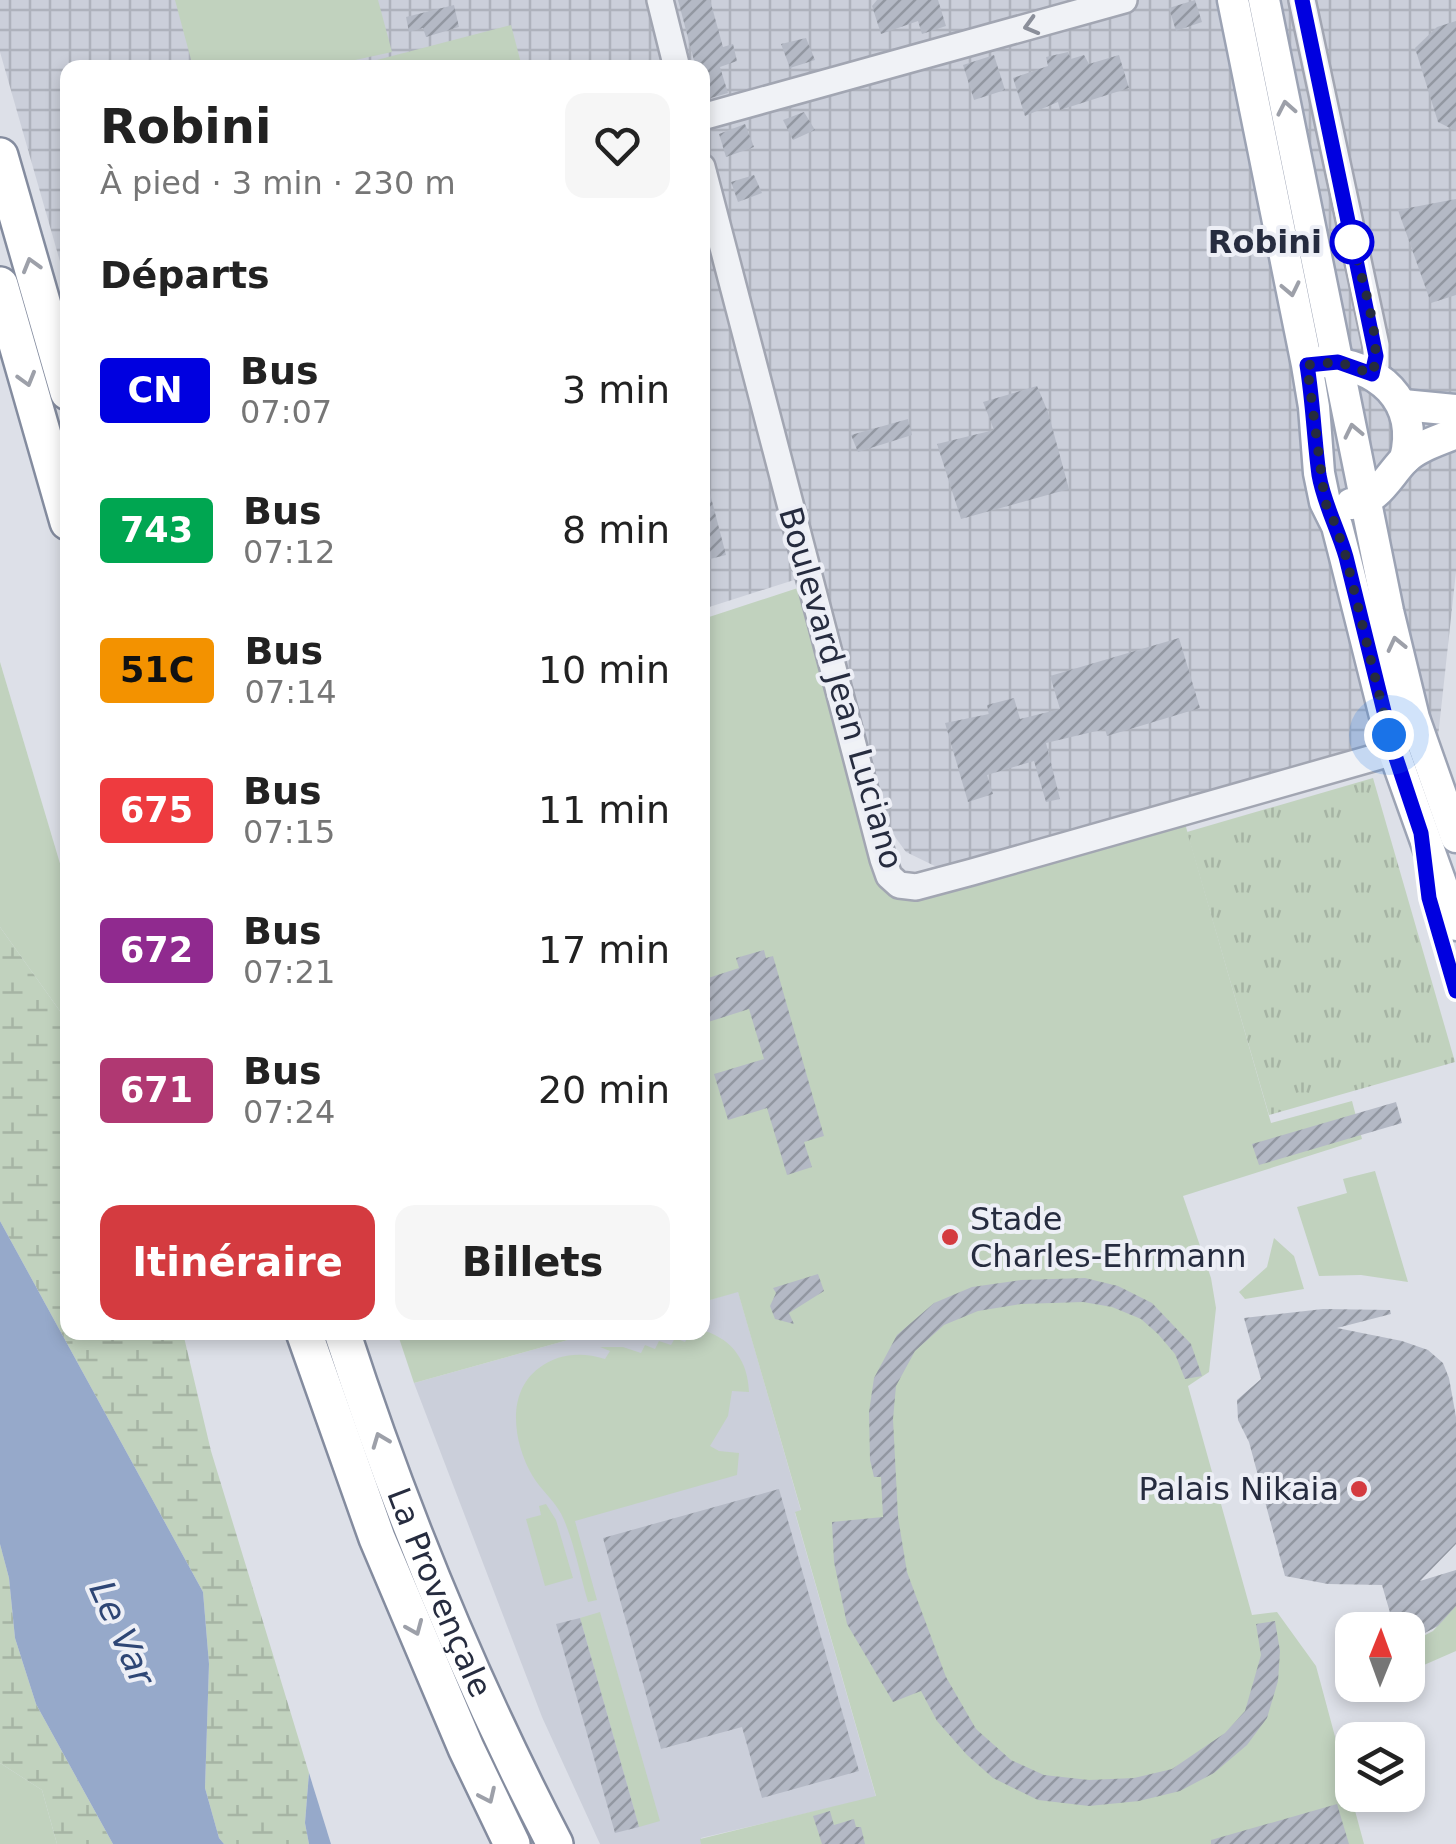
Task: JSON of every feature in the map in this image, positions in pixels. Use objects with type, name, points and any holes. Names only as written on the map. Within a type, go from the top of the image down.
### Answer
[{"type":"highway","points":[[0,156],[60,364]]},
{"type":"highway","points":[[0,285],[60,494]]},
{"type":"highway","name":"La Provençale","points":[[307,1340],[378,1538],[466,1748],[512,1844]]},
{"type":"highway","name":"La Provençale","points":[[345,1340],[467,1661],[555,1844]]},
{"type":"highway","points":[[467,1661],[528,1751],[581,1844]]},
{"type":"main road","points":[[1233,0],[1307,365],[1325,502],[1346,557],[1394,752],[1456,925]]},
{"type":"main road","points":[[1264,0],[1388,611],[1414,718],[1456,837]]},
{"type":"main road","points":[[1307,365],[1338,362],[1372,374],[1384,384],[1402,405],[1410,430],[1405,459]]},
{"type":"main road","points":[[1402,405],[1456,410]]},
{"type":"main road","points":[[1314,407],[1340,497],[1353,504],[1385,486],[1405,459],[1456,433]]},
{"type":"street","points":[[660,0],[675,60]]},
{"type":"street","points":[[710,115],[1124,0]]},
{"type":"street","points":[[1302,0],[1376,346],[1372,374]]},
{"type":"street","name":"Boulevard Jean Luciano","points":[[710,198],[882,859],[889,876],[899,886],[916,887],[972,872],[1394,752]]},
{"type":"shaded area","points":[[0,0],[1456,0],[1456,572],[1438,737],[1180,801],[943,870],[906,852],[882,819],[816,573],[710,607],[710,60],[60,60],[60,262],[0,52]]},
{"type":"shaded area","points":[[738,1291],[801,1511],[795,1513],[876,1797],[701,1838],[701,1844],[600,1844],[542,1717],[414,1383],[568,1340],[710,1340],[710,1300]]},
{"type":"green space","points":[[175,0],[378,0],[392,52],[355,60],[191,60]]},
{"type":"green space","points":[[511,25],[520,60],[377,60]]},
{"type":"green space","name":"Stade Charles-Ehrmann","points":[[807,585],[888,887],[913,901],[1184,820],[1271,1123],[1352,1101],[1362,1139],[1183,1196],[1211,1278],[1216,1308],[1209,1372],[1188,1386],[1252,1615],[1277,1612],[1316,1666],[1335,1736],[1335,1812],[1355,1812],[1364,1844],[701,1844],[700,1839],[876,1796],[795,1512],[801,1510],[738,1292],[710,1300],[710,617]]},
{"type":"green space","points":[[0,662],[60,863],[60,1011],[0,927]]},
{"type":"green space","points":[[1373,778],[1455,1062],[1269,1115],[1187,832]]},
{"type":"green space","points":[[0,927],[60,1011],[60,1331],[0,1221]]},
{"type":"green space","points":[[1375,1171],[1408,1282],[1361,1275],[1319,1276],[1297,1207],[1347,1193],[1343,1179]]},
{"type":"green space","points":[[1274,1238],[1294,1256],[1304,1289],[1245,1299],[1239,1292],[1267,1267]]},
{"type":"green space","points":[[710,1333],[731,1346],[742,1362],[749,1392],[732,1391],[728,1416],[710,1446],[739,1453],[737,1475],[575,1521],[597,1600],[588,1602],[564,1520],[532,1475],[521,1449],[516,1419],[521,1391],[539,1368],[555,1359],[588,1355],[605,1359],[610,1351],[600,1347],[623,1347],[641,1353],[645,1345],[655,1349],[659,1341],[671,1345],[674,1340],[710,1340]]},
{"type":"green space","points":[[65,1340],[185,1340],[211,1451],[309,1773],[305,1823],[309,1844],[224,1844],[219,1838],[205,1788],[209,1664],[203,1592]]},
{"type":"green space","points":[[400,1340],[568,1340],[414,1383]]},
{"type":"green space","points":[[546,1504],[556,1520],[573,1578],[545,1586],[526,1519],[541,1515],[539,1506]]},
{"type":"green space","points":[[0,1544],[9,1578],[15,1638],[36,1704],[113,1844],[57,1844],[42,1790],[0,1763]]},
{"type":"green space","points":[[1456,1605],[1456,1651],[1425,1665],[1425,1635]]},
{"type":"green space","points":[[600,1612],[660,1821],[639,1827],[580,1618]]},
{"type":"green space","points":[[0,1763],[42,1790],[57,1844],[0,1844]]},
{"type":"water","name":"Le Var","points":[[0,1221],[60,1331],[60,1340],[65,1340],[203,1592],[209,1664],[205,1788],[224,1844],[113,1844],[36,1704],[15,1638],[9,1578],[0,1544]]},
{"type":"water","points":[[309,1773],[331,1844],[309,1844],[305,1823]]},
{"type":"building","points":[[678,0],[710,0],[723,47],[733,44],[737,61],[720,67],[728,93],[710,98],[710,60],[694,60]]},
{"type":"building","points":[[877,0],[938,0],[946,26],[922,34],[918,21],[881,34],[872,6]]},
{"type":"building","points":[[1195,0],[1202,22],[1176,31],[1169,8]]},
{"type":"building","points":[[454,5],[459,27],[426,37],[423,28],[409,32],[406,17]]},
{"type":"building","points":[[1456,21],[1456,131],[1438,122],[1415,48],[1437,27]]},
{"type":"building","points":[[806,38],[815,60],[790,68],[781,44]]},
{"type":"building","points":[[1068,52],[1071,59],[1084,55],[1089,64],[1119,55],[1129,88],[1060,110],[1058,102],[1025,116],[1013,78],[1048,66],[1046,57]]},
{"type":"building","points":[[994,55],[1005,90],[974,100],[963,65]]},
{"type":"building","points":[[804,112],[815,130],[793,140],[783,120]]},
{"type":"building","points":[[745,124],[754,147],[726,157],[719,134]]},
{"type":"building","points":[[754,175],[762,193],[738,202],[731,182]]},
{"type":"building","points":[[1456,199],[1456,295],[1431,303],[1398,210]]},
{"type":"building","points":[[1037,386],[1069,489],[961,519],[937,444],[994,430],[983,402]]},
{"type":"building","points":[[908,419],[912,435],[858,452],[851,435]]},
{"type":"building","points":[[710,494],[726,555],[710,559]]},
{"type":"building","points":[[1179,638],[1200,708],[1107,736],[1105,729],[1046,743],[1060,799],[1046,802],[1034,761],[987,775],[993,794],[968,802],[945,723],[989,714],[987,705],[1014,698],[1020,719],[1060,709],[1050,676]]},
{"type":"building","points":[[764,950],[766,958],[773,956],[824,1136],[804,1142],[812,1167],[787,1175],[767,1108],[728,1120],[714,1074],[764,1059],[749,1009],[710,1021],[710,977],[739,968],[736,958]]},
{"type":"building","points":[[1396,1102],[1402,1123],[1259,1165],[1252,1144]]},
{"type":"building","points":[[818,1274],[824,1291],[789,1313],[794,1324],[775,1319],[770,1306],[776,1293],[773,1288]]},
{"type":"building","points":[[1085,1278],[1118,1286],[1152,1303],[1191,1344],[1202,1376],[1185,1379],[1175,1354],[1158,1334],[1141,1319],[1112,1307],[1083,1302],[1021,1304],[978,1311],[944,1325],[915,1351],[896,1386],[893,1419],[898,1517],[907,1572],[946,1677],[976,1729],[1011,1760],[1044,1775],[1089,1780],[1134,1778],[1172,1769],[1225,1733],[1245,1711],[1261,1655],[1256,1624],[1275,1621],[1280,1651],[1278,1681],[1267,1718],[1247,1745],[1214,1773],[1180,1791],[1139,1801],[1089,1806],[1038,1800],[993,1778],[937,1721],[921,1691],[893,1702],[847,1624],[834,1562],[832,1522],[883,1517],[881,1477],[874,1477],[870,1460],[869,1412],[874,1378],[897,1335],[934,1303],[972,1287],[1021,1280]]},
{"type":"building","name":"Palais Nikaia","points":[[1323,1309],[1390,1310],[1391,1314],[1337,1328],[1402,1341],[1428,1350],[1443,1363],[1456,1417],[1456,1544],[1420,1581],[1456,1570],[1456,1606],[1438,1626],[1425,1633],[1425,1612],[1390,1612],[1382,1585],[1328,1584],[1285,1576],[1249,1442],[1238,1420],[1237,1400],[1261,1379],[1244,1318]]},
{"type":"building","points":[[779,1489],[859,1771],[762,1798],[742,1727],[661,1749],[603,1538]]},
{"type":"building","points":[[580,1618],[639,1827],[615,1833],[556,1624]]},
{"type":"building","points":[[1335,1805],[1349,1844],[1211,1844],[1211,1840]]},
{"type":"building","points":[[830,1811],[834,1825],[854,1819],[856,1827],[861,1827],[865,1844],[822,1844],[813,1816]]},
{"type":"bus line","name":"CN","points":[[1302,0],[1376,346],[1372,374],[1338,362],[1307,365],[1319,473],[1325,502],[1346,557],[1394,752],[1421,833],[1429,898],[1456,991]]},
{"type":"place","name":"Robini","points":[[1352,242]]},
{"type":"place","name":"Stade Charles-Ehrmann","points":[[950,1237]]},
{"type":"place","name":"Palais Nikaia","points":[[1359,1489]]},
{"type":"route","points":[[1352,242],[1350,234],[1376,346],[1376,366],[1372,374],[1338,362],[1307,365],[1325,502],[1346,557],[1389,735]]}]
